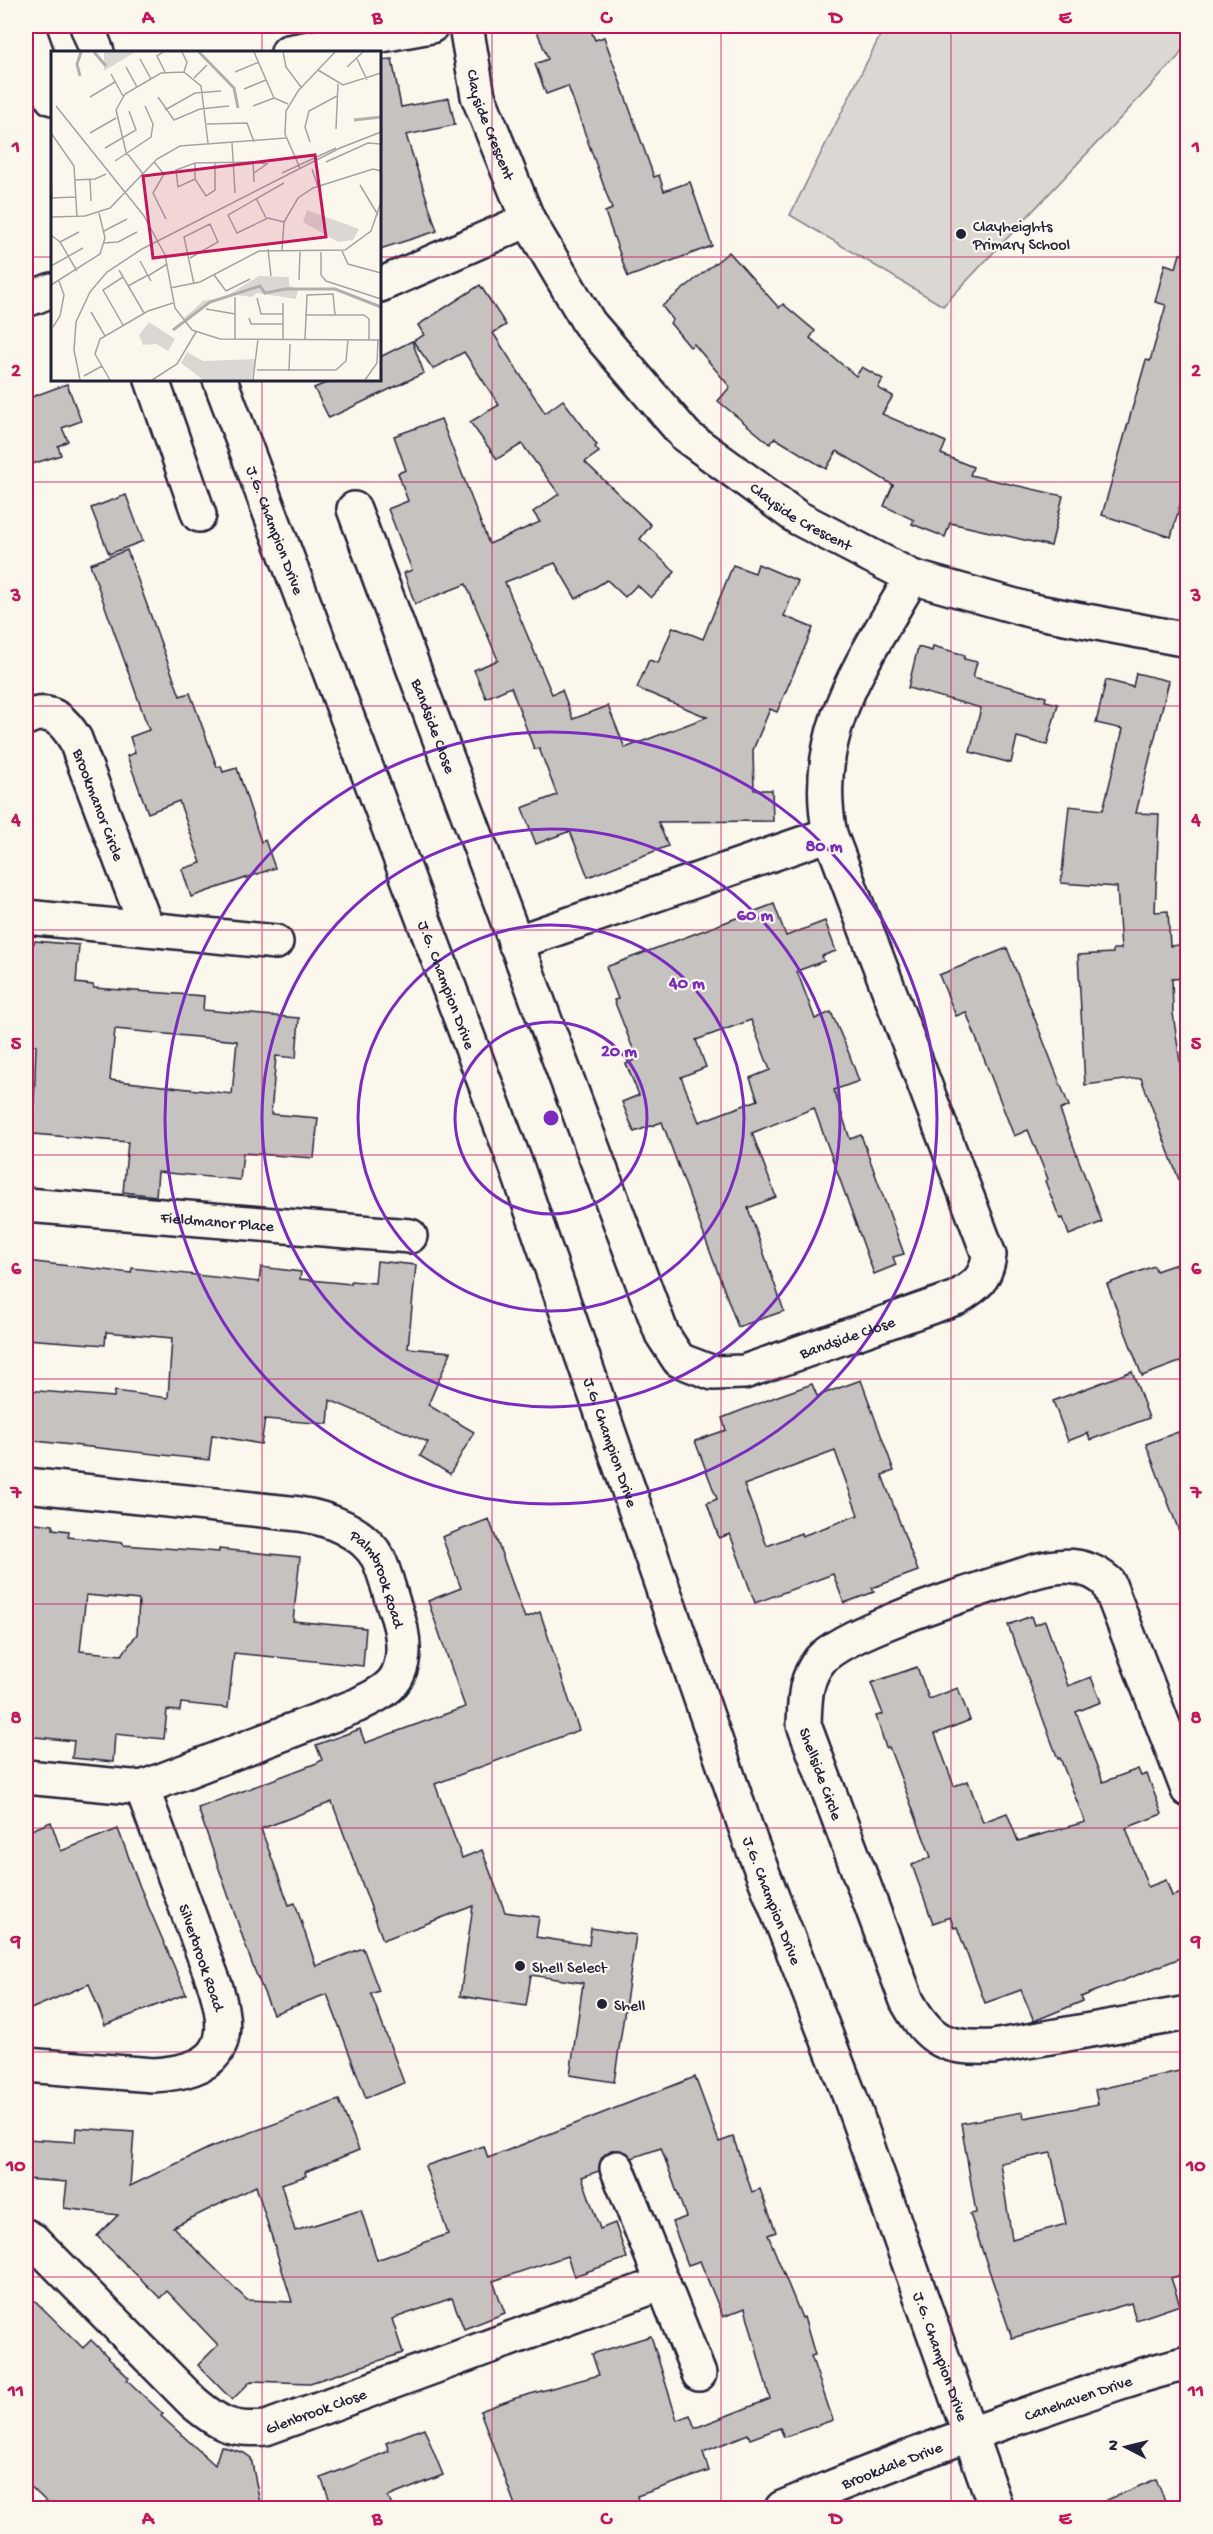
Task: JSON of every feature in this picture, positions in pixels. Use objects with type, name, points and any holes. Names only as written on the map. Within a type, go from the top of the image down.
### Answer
[{"type":"street","points":[[27,26],[51,95]]},
{"type":"street","points":[[87,26],[97,51]]},
{"type":"street","points":[[294,51],[431,26]]},
{"type":"street","name":"Clayside Crescent","points":[[466,26],[478,96],[528,220],[589,323],[686,436],[798,518],[912,577],[1033,611],[1188,640]]},
{"type":"street","points":[[381,285],[528,220]]},
{"type":"street","points":[[26,300],[51,290]]},
{"type":"street","points":[[152,381],[199,515]]},
{"type":"street","name":"J.G. Champion Drive","points":[[220,381],[516,1166],[752,1843],[850,2097],[996,2508]]},
{"type":"street","name":"Bandside Close","points":[[354,509],[662,1334],[679,1360],[713,1373],[744,1372],[956,1298],[980,1284],[987,1269],[988,1254],[830,834],[824,804],[824,771],[840,710],[859,671],[912,577]]},
{"type":"street","name":"Brookmanor Circle","points":[[26,718],[35,714],[54,715],[66,723],[147,929]]},
{"type":"street","points":[[515,943],[830,834]]},
{"type":"street","points":[[26,917],[276,942]]},
{"type":"street","name":"Fieldmanor Place","points":[[26,1205],[410,1236]]},
{"type":"street","name":"Palmbrook Road","points":[[26,1485],[320,1517],[357,1537],[377,1557],[402,1629],[402,1656],[398,1675],[385,1690],[358,1705],[142,1788]]},
{"type":"street","name":"Shellside Circle","points":[[1188,1790],[1108,1582],[1095,1571],[1076,1565],[1053,1566],[1032,1572],[854,1636],[821,1659],[805,1688],[804,1725],[907,2001],[919,2022],[937,2038],[961,2048],[993,2047],[1188,2013]]},
{"type":"street","points":[[26,1777],[142,1788]]},
{"type":"street","name":"Silverbrook Road","points":[[26,2065],[153,2075],[174,2074],[198,2066],[215,2053],[225,2032],[223,2013],[216,1988],[142,1788]]},
{"type":"street","points":[[617,2168],[699,2374]]},
{"type":"street","name":"Glenbrook Close","points":[[26,2236],[33,2240],[192,2402],[218,2422],[243,2430],[266,2428],[663,2283]]},
{"type":"street","name":"Canehaven Drive","points":[[969,2435],[1138,2376],[1188,2362]]},
{"type":"street","name":"Brookdale Drive","points":[[782,2508],[862,2474],[969,2435]]},
{"type":"shaded area","points":[[885,26],[1187,26],[1187,40],[1178,57],[943,306],[790,215]]},
{"type":"building","points":[[535,26],[589,26],[595,40],[604,37],[654,177],[659,175],[664,191],[690,182],[712,246],[628,277],[605,212],[612,209],[568,86],[546,94],[535,64],[548,59]]},
{"type":"building","points":[[392,59],[401,107],[449,98],[455,125],[406,135],[437,231],[381,249],[381,60]]},
{"type":"building","points":[[729,252],[779,308],[783,304],[815,331],[810,338],[856,376],[862,367],[883,379],[878,388],[893,396],[882,414],[946,442],[941,454],[973,467],[970,475],[1063,496],[1051,546],[950,523],[945,537],[912,524],[914,520],[884,506],[893,485],[837,451],[826,469],[775,438],[770,444],[718,401],[730,387],[694,344],[690,347],[670,323],[673,320],[662,306]]},
{"type":"building","points":[[1180,254],[1188,255],[1188,477],[1171,537],[1102,515],[1146,360],[1150,361],[1166,305],[1155,302],[1165,264],[1176,268]]},
{"type":"building","points":[[480,285],[506,325],[493,333],[545,413],[563,400],[597,445],[595,447],[599,452],[585,462],[651,525],[640,539],[675,572],[651,598],[637,585],[625,597],[607,580],[576,599],[555,563],[505,582],[552,694],[562,690],[573,719],[608,706],[625,748],[707,717],[637,688],[649,660],[658,663],[673,627],[703,639],[733,565],[755,573],[758,564],[798,581],[784,616],[813,628],[777,712],[770,709],[753,750],[754,790],[772,790],[773,821],[658,822],[668,846],[588,877],[570,831],[536,844],[522,808],[557,795],[539,748],[534,749],[511,687],[486,698],[474,670],[498,660],[466,584],[415,604],[404,573],[412,570],[388,509],[408,501],[398,473],[406,470],[394,436],[441,419],[489,544],[540,522],[533,512],[559,494],[522,444],[497,459],[470,422],[499,405],[464,352],[433,369],[413,341],[424,335],[418,325]]},
{"type":"building","points":[[412,341],[424,373],[329,418],[314,388],[331,381],[381,381],[381,356]]},
{"type":"building","points":[[67,384],[81,421],[62,428],[68,441],[58,446],[61,455],[32,464],[26,445],[26,399]]},
{"type":"building","points":[[126,495],[143,541],[109,554],[91,508]]},
{"type":"building","points":[[127,550],[180,696],[190,693],[217,767],[221,766],[223,772],[237,768],[261,842],[265,840],[275,868],[191,897],[182,869],[201,863],[179,801],[148,813],[127,756],[135,753],[130,737],[149,730],[90,564]]},
{"type":"building","points":[[933,646],[965,655],[964,659],[977,662],[973,677],[1046,697],[1045,701],[1058,704],[1047,745],[1017,737],[1011,763],[970,752],[981,708],[908,688],[918,647],[932,651]]},
{"type":"building","points":[[1136,673],[1169,681],[1136,813],[1159,814],[1155,912],[1168,911],[1170,946],[1188,944],[1188,978],[1172,979],[1173,1013],[1188,1118],[1188,1195],[1185,1196],[1141,1078],[1085,1085],[1078,955],[1113,953],[1113,949],[1121,949],[1117,887],[1061,883],[1069,806],[1103,810],[1123,729],[1096,723],[1106,680],[1133,687]]},
{"type":"building","points":[[774,904],[786,936],[825,921],[836,951],[822,956],[824,961],[797,971],[815,1019],[831,1012],[859,1081],[834,1090],[850,1139],[861,1135],[904,1254],[893,1257],[896,1265],[874,1274],[814,1108],[752,1133],[776,1197],[748,1208],[784,1311],[738,1327],[662,1122],[634,1132],[622,1102],[639,1095],[626,1064],[637,1059],[614,1000],[618,999],[606,967]],"holes":[[[751,1020],[770,1070],[750,1078],[758,1100],[699,1122],[681,1077],[706,1067],[696,1040]]]},
{"type":"building","points":[[35,941],[79,945],[76,983],[93,985],[94,988],[204,996],[203,1010],[299,1018],[296,1058],[276,1056],[271,1114],[318,1118],[314,1158],[243,1153],[240,1180],[158,1172],[156,1196],[123,1192],[128,1142],[33,1134],[36,1045],[26,1044],[26,958]],"holes":[[[115,1029],[237,1041],[232,1094],[110,1080]]]},
{"type":"building","points":[[1007,948],[1069,1106],[1060,1110],[1102,1222],[1069,1235],[1045,1181],[1048,1179],[1028,1130],[1014,1136],[966,1012],[956,1016],[939,975]]},
{"type":"building","points":[[1188,1260],[1188,1359],[1142,1376],[1107,1284],[1154,1266],[1156,1271]]},
{"type":"building","points":[[26,1261],[131,1273],[132,1268],[259,1282],[261,1267],[301,1272],[300,1279],[351,1284],[351,1281],[375,1283],[377,1261],[416,1265],[408,1348],[451,1352],[428,1405],[474,1432],[450,1474],[420,1456],[428,1442],[330,1400],[328,1424],[265,1419],[261,1444],[212,1435],[209,1460],[26,1440],[26,1390],[114,1397],[115,1391],[168,1398],[172,1338],[106,1332],[105,1345],[26,1339]]},
{"type":"building","points":[[1132,1371],[1149,1418],[1090,1440],[1088,1433],[1068,1441],[1053,1401]]},
{"type":"building","points":[[861,1380],[894,1471],[882,1475],[918,1571],[872,1588],[874,1592],[844,1603],[833,1574],[755,1603],[730,1534],[719,1538],[707,1503],[717,1499],[695,1441],[726,1430],[722,1418],[778,1396],[812,1384],[817,1396]],"holes":[[[835,1451],[858,1515],[802,1536],[801,1533],[767,1546],[744,1485]]]},
{"type":"building","points":[[1178,1432],[1188,1456],[1188,1546],[1185,1547],[1146,1444]]},
{"type":"building","points":[[489,1519],[525,1618],[540,1612],[579,1730],[435,1784],[462,1858],[482,1850],[505,1912],[539,1917],[536,1937],[589,1945],[591,1928],[636,1935],[614,2082],[570,2075],[583,1983],[531,1975],[526,2006],[460,1996],[473,1906],[383,1940],[332,1802],[261,1829],[289,1905],[295,1903],[316,1966],[363,1948],[379,1991],[371,1994],[404,2083],[366,2098],[327,1994],[273,2014],[252,1964],[198,1808],[317,1763],[322,1760],[316,1745],[360,1729],[365,1743],[465,1707],[428,1601],[461,1588],[442,1537]]},
{"type":"building","points":[[26,1522],[53,1525],[53,1529],[69,1531],[68,1537],[123,1543],[123,1545],[219,1552],[219,1549],[300,1557],[293,1621],[366,1628],[363,1666],[234,1653],[228,1708],[181,1703],[180,1711],[167,1710],[164,1739],[115,1734],[113,1762],[72,1758],[74,1741],[26,1736]],"holes":[[[86,1595],[139,1600],[137,1634],[122,1655],[80,1651]]]},
{"type":"building","points":[[1031,1616],[1034,1625],[1045,1621],[1068,1686],[1091,1677],[1101,1702],[1076,1712],[1103,1782],[1138,1769],[1141,1776],[1147,1774],[1162,1814],[1126,1828],[1148,1887],[1166,1880],[1172,1896],[1188,1891],[1188,1955],[1081,1997],[1083,2001],[1034,2021],[1021,1990],[985,2003],[957,1927],[954,1928],[950,1917],[933,1923],[912,1865],[931,1857],[889,1747],[886,1748],[876,1716],[883,1714],[871,1683],[917,1667],[929,1699],[958,1688],[970,1720],[935,1734],[954,1786],[968,1781],[983,1822],[1007,1813],[1018,1841],[1085,1822],[1060,1758],[1058,1759],[1008,1625]]},
{"type":"building","points":[[51,1822],[61,1851],[118,1829],[186,1994],[105,2025],[89,1984],[26,2011],[26,1832]]},
{"type":"building","points":[[1188,2069],[1188,2273],[1171,2278],[1180,2305],[1136,2320],[1131,2303],[1012,2338],[970,2214],[976,2213],[961,2123],[1023,2112],[1024,2118],[1098,2104],[1095,2090]],"holes":[[[1051,2153],[1066,2224],[1012,2239],[1000,2163]]]},
{"type":"building","points":[[695,2077],[719,2142],[733,2137],[752,2192],[760,2189],[776,2232],[768,2235],[802,2318],[804,2317],[815,2355],[811,2356],[833,2420],[784,2437],[780,2428],[750,2439],[748,2434],[703,2452],[709,2471],[637,2496],[640,2508],[516,2508],[480,2411],[516,2398],[599,2375],[592,2354],[651,2336],[677,2420],[690,2415],[695,2428],[770,2399],[745,2308],[723,2317],[700,2261],[688,2265],[672,2222],[686,2217],[661,2148],[632,2158],[620,2150],[611,2150],[602,2157],[599,2171],[582,2177],[600,2229],[615,2223],[627,2258],[574,2276],[567,2256],[493,2281],[505,2313],[464,2329],[452,2298],[392,2319],[403,2353],[310,2383],[251,2381],[232,2400],[198,2365],[218,2345],[167,2291],[160,2298],[97,2236],[118,2215],[64,2208],[67,2182],[26,2179],[26,2139],[75,2142],[76,2128],[134,2132],[130,2186],[209,2148],[339,2100],[359,2150],[305,2172],[306,2176],[281,2184],[295,2231],[361,2210],[377,2260],[448,2234],[425,2166],[484,2146],[488,2158]],"holes":[[[256,2186],[292,2302],[247,2300],[173,2227]]]},
{"type":"building","points":[[26,2292],[83,2348],[91,2340],[129,2378],[127,2380],[163,2414],[161,2416],[215,2465],[221,2446],[244,2453],[251,2458],[261,2508],[53,2508],[26,2482]]},
{"type":"building","points":[[424,2428],[443,2475],[388,2497],[393,2508],[333,2508],[321,2478],[389,2451],[386,2443]]},
{"type":"building","points":[[1156,2479],[1168,2508],[1088,2508]]},
{"type":"place","name":"Clayheights Primary School","points":[[961,234]]},
{"type":"place","name":"Shell Select","points":[[520,1966]]},
{"type":"place","name":"Shell","points":[[602,2004]]}]
